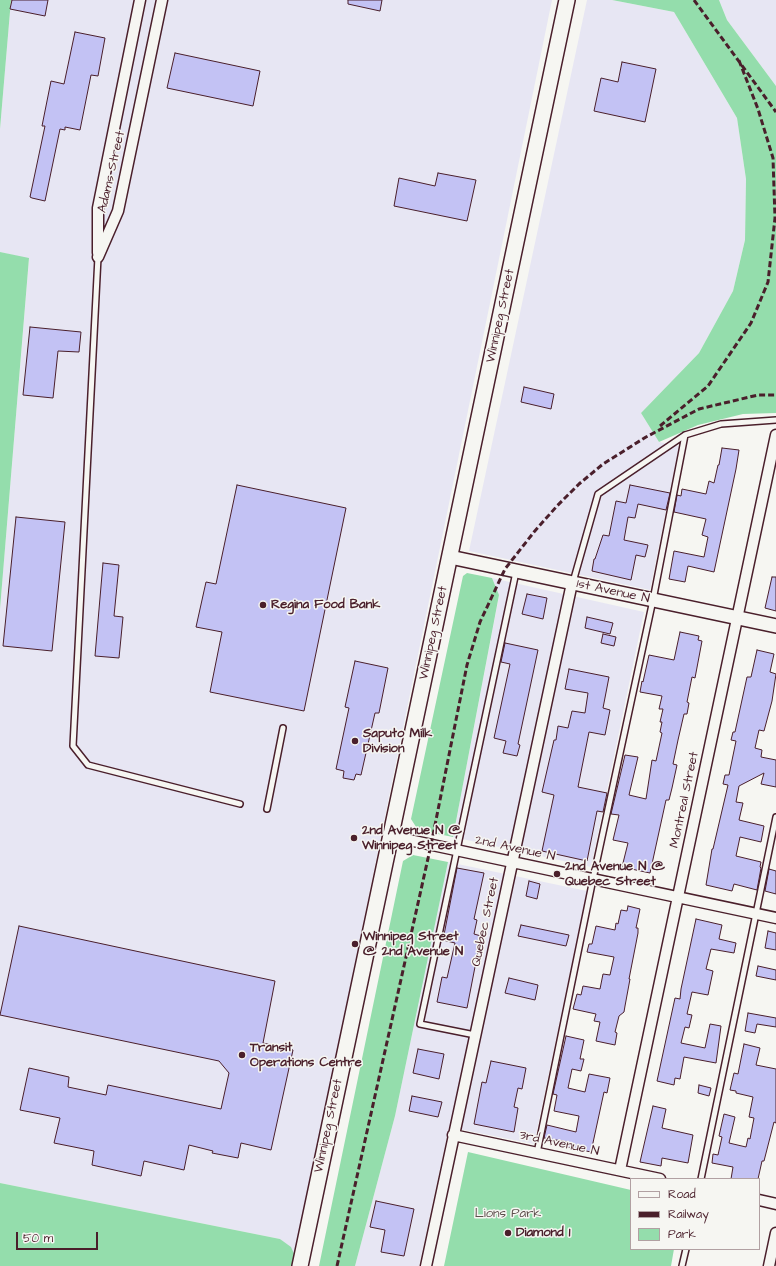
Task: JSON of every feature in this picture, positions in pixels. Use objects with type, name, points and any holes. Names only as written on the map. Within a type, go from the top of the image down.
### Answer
[{"type":"main road","name":"Winnipeg Street","points":[[300,1266],[567,0]]},
{"type":"street","name":"Adams Street","points":[[98,257],[98,208],[140,0]]},
{"type":"street","name":"Adams Street","points":[[98,257],[118,211],[162,0]]},
{"type":"street","name":"Montreal Street","points":[[620,1170],[776,435]]},
{"type":"street","name":"1st Avenue N","points":[[450,556],[776,626]]},
{"type":"street","name":"Quebec Street","points":[[426,1266],[572,583]]},
{"type":"street","name":"2nd Avenue N","points":[[390,836],[776,918]]},
{"type":"street","name":"3rd Avenue N","points":[[453,1135],[656,1178]]},
{"type":"street","points":[[760,1200],[776,1204]]},
{"type":"street","points":[[769,1266],[776,1233]]},
{"type":"lane","points":[[98,257],[73,746],[88,765],[240,804]]},
{"type":"lane","points":[[572,583],[598,494],[685,435],[721,424],[776,420]]},
{"type":"lane","points":[[537,1153],[593,879],[653,600],[685,435]]},
{"type":"lane","points":[[475,1035],[420,1024],[516,571]]},
{"type":"lane","points":[[266,809],[283,728]]},
{"type":"lane","points":[[701,1178],[776,817]]},
{"type":"lane","points":[[682,1266],[686,1250]]},
{"type":"shaded area","points":[[11,0],[552,0],[295,1256],[280,1239],[0,1183],[0,609],[29,259],[0,252],[0,129]]},
{"type":"shaded area","points":[[587,0],[612,0],[674,12],[737,118],[746,179],[745,240],[733,291],[699,353],[641,413],[659,442],[679,446],[650,590],[469,551]]},
{"type":"shaded area","points":[[719,0],[776,0],[776,86],[727,20]]},
{"type":"shaded area","points":[[492,578],[644,612],[591,867],[453,837],[499,596]]},
{"type":"shaded area","points":[[448,862],[587,891],[534,1144],[449,1127],[419,1266],[355,1266],[395,1116]]},
{"type":"green space","points":[[0,0],[11,0],[0,129]]},
{"type":"green space","points":[[612,0],[719,0],[727,20],[776,86],[776,413],[743,414],[698,425],[659,442],[641,413],[699,353],[733,291],[745,240],[746,179],[737,118],[674,12]]},
{"type":"green space","points":[[0,252],[29,258],[0,609]]},
{"type":"green space","points":[[467,573],[492,578],[499,595],[453,837],[418,830],[411,819],[463,576]]},
{"type":"green space","points":[[413,855],[448,862],[395,1116],[355,1266],[319,1266],[403,861]]},
{"type":"green space","name":"Lions Park","points":[[468,1152],[630,1190],[630,1250],[674,1250],[671,1266],[444,1266]]},
{"type":"green space","points":[[0,1183],[280,1239],[291,1247],[295,1256],[292,1266],[0,1266]]},
{"type":"building","points":[[12,0],[48,0],[45,16],[10,9]]},
{"type":"building","points":[[348,0],[382,0],[380,11],[348,4]]},
{"type":"building","points":[[75,32],[105,38],[98,76],[91,75],[80,130],[65,127],[65,130],[60,129],[45,201],[30,197],[45,126],[42,126],[51,81],[64,84]]},
{"type":"building","points":[[175,53],[260,71],[253,106],[167,88]]},
{"type":"building","points":[[622,62],[656,69],[645,122],[594,111],[601,78],[618,82]]},
{"type":"building","points":[[438,173],[476,180],[467,221],[394,206],[399,178],[435,186]]},
{"type":"building","points":[[30,327],[81,332],[79,352],[58,351],[53,398],[23,395]]},
{"type":"building","points":[[524,387],[554,394],[551,409],[521,402]]},
{"type":"building","points":[[722,448],[739,450],[714,572],[688,566],[685,582],[669,579],[674,551],[704,557],[708,537],[702,535],[706,519],[674,512],[677,495],[681,496],[682,489],[706,494],[709,481],[714,483]]},
{"type":"building","name":"Regina Food Bank","points":[[237,485],[346,508],[304,711],[210,692],[222,632],[196,627],[206,582],[216,584]]},
{"type":"building","points":[[630,485],[670,493],[666,510],[638,504],[635,518],[628,517],[624,540],[648,545],[645,557],[636,555],[631,580],[592,571],[594,559],[603,535],[609,536],[616,501],[626,503]]},
{"type":"building","points":[[16,517],[65,522],[52,651],[3,646]]},
{"type":"building","points":[[103,563],[119,565],[114,616],[123,617],[119,658],[95,656]]},
{"type":"building","points":[[772,577],[776,577],[776,611],[765,608]]},
{"type":"building","points":[[527,594],[547,598],[543,619],[522,614]]},
{"type":"building","points":[[587,617],[613,623],[610,634],[585,628]]},
{"type":"building","points":[[680,632],[699,636],[698,640],[702,641],[695,678],[692,677],[687,702],[689,703],[687,714],[684,714],[673,764],[677,765],[672,788],[669,800],[666,800],[650,873],[622,867],[628,843],[613,840],[619,815],[611,814],[625,755],[638,757],[629,795],[646,799],[652,760],[656,761],[662,733],[660,732],[662,722],[660,722],[663,709],[659,709],[662,696],[640,692],[642,681],[643,682],[649,655],[674,660]]},
{"type":"building","points":[[603,634],[616,637],[614,646],[601,643]]},
{"type":"building","points":[[505,643],[538,650],[518,744],[520,745],[517,756],[503,753],[506,741],[494,738],[510,664],[501,662]]},
{"type":"building","points":[[757,650],[774,654],[770,672],[776,674],[772,701],[764,731],[759,730],[755,748],[762,750],[761,757],[776,760],[776,787],[761,784],[764,773],[739,786],[736,802],[743,803],[739,820],[764,826],[761,842],[740,837],[736,856],[761,862],[757,890],[734,884],[732,891],[706,885],[712,849],[728,785],[723,784],[725,775],[729,775],[736,741],[731,740],[733,732],[735,732],[747,677],[751,677]]},
{"type":"building","name":"Saputo Milk Division","points":[[355,661],[388,668],[379,713],[375,713],[361,775],[356,774],[354,780],[343,778],[344,771],[336,769],[349,708],[345,707]]},
{"type":"building","points":[[569,669],[609,677],[603,708],[610,710],[605,735],[589,732],[578,787],[607,793],[603,812],[597,811],[587,861],[542,851],[554,795],[542,792],[554,740],[556,740],[558,726],[568,728],[572,711],[585,713],[588,693],[565,689]]},
{"type":"building","points":[[457,868],[484,873],[474,919],[477,920],[474,934],[481,936],[467,1008],[437,1002],[442,977],[447,978],[455,943],[443,940]]},
{"type":"building","points":[[769,869],[776,871],[776,894],[765,891]]},
{"type":"building","points":[[529,881],[540,884],[537,899],[526,896]]},
{"type":"building","points":[[628,906],[640,909],[636,928],[638,928],[638,933],[624,1012],[619,1016],[615,1032],[617,1033],[615,1045],[596,1041],[600,1022],[594,1021],[596,1014],[573,1009],[577,994],[581,995],[583,986],[600,989],[603,974],[610,975],[614,957],[587,952],[589,944],[592,944],[596,926],[615,930],[621,910],[627,911]]},
{"type":"building","points":[[696,919],[722,925],[719,939],[736,943],[734,953],[711,949],[706,969],[713,971],[708,995],[692,992],[687,1014],[692,1015],[689,1028],[685,1027],[681,1043],[705,1048],[710,1024],[721,1026],[716,1063],[684,1057],[680,1079],[675,1078],[674,1085],[657,1081],[675,998],[680,999]]},
{"type":"building","points":[[521,925],[569,935],[566,946],[518,936]]},
{"type":"building","name":"Transit Operations Centre","points":[[19,926],[275,981],[263,1043],[293,1050],[271,1150],[241,1143],[238,1158],[212,1153],[213,1151],[189,1145],[184,1170],[144,1161],[141,1176],[92,1165],[94,1151],[54,1143],[60,1118],[20,1110],[29,1068],[69,1077],[68,1087],[106,1095],[108,1085],[221,1109],[229,1073],[219,1061],[0,1015]]},
{"type":"building","points":[[768,931],[776,933],[776,950],[765,948]]},
{"type":"building","points":[[758,966],[776,970],[776,980],[756,976]]},
{"type":"building","points":[[509,978],[538,985],[535,1000],[505,993]]},
{"type":"building","points":[[748,1013],[776,1018],[776,1027],[757,1024],[755,1033],[745,1031]]},
{"type":"building","points":[[566,1036],[584,1040],[580,1059],[584,1059],[581,1071],[572,1069],[568,1088],[585,1092],[589,1074],[610,1078],[607,1093],[604,1092],[591,1152],[567,1147],[568,1142],[544,1138],[547,1125],[576,1132],[579,1116],[554,1111],[557,1095],[553,1094]]},
{"type":"building","points":[[744,1044],[760,1048],[756,1065],[776,1069],[776,1123],[774,1122],[758,1178],[731,1178],[733,1167],[712,1163],[713,1154],[718,1155],[722,1137],[719,1136],[724,1114],[735,1117],[729,1143],[746,1147],[748,1138],[750,1139],[754,1118],[749,1117],[753,1097],[730,1090],[734,1073],[738,1074]]},
{"type":"building","points":[[418,1049],[444,1054],[439,1079],[413,1073]]},
{"type":"building","points":[[491,1061],[526,1068],[522,1089],[518,1088],[514,1107],[518,1108],[514,1132],[474,1124],[482,1082],[486,1083]]},
{"type":"building","points":[[699,1085],[711,1088],[709,1096],[698,1093]]},
{"type":"building","points":[[412,1096],[442,1102],[438,1117],[409,1111]]},
{"type":"building","points":[[653,1106],[666,1109],[662,1128],[693,1135],[688,1163],[662,1158],[661,1166],[640,1162]]},
{"type":"building","points":[[376,1201],[414,1209],[404,1256],[381,1252],[385,1230],[370,1227]]},
{"type":"railway","points":[[694,0],[776,112]]},
{"type":"railway","points":[[660,426],[708,386],[751,323],[768,282],[775,218],[773,158],[758,109],[738,58]]},
{"type":"railway","points":[[337,1266],[431,845],[467,665],[480,622],[505,569],[557,506],[579,484],[603,464],[646,437],[699,409],[758,395],[776,395]]},
{"type":"place","name":"Regina Food Bank","points":[[263,605]]},
{"type":"place","name":"Saputo Milk Division","points":[[355,741]]},
{"type":"place","name":"2nd Avenue N @ Winnipeg Street","points":[[354,838]]},
{"type":"place","name":"2nd Avenue N @ Quebec Street","points":[[557,874]]},
{"type":"place","name":"Winnipeg Street @ 2nd Avenue N","points":[[355,944]]},
{"type":"place","name":"Transit Operations Centre","points":[[242,1055]]},
{"type":"place","name":"Diamond 1","points":[[508,1233]]}]
